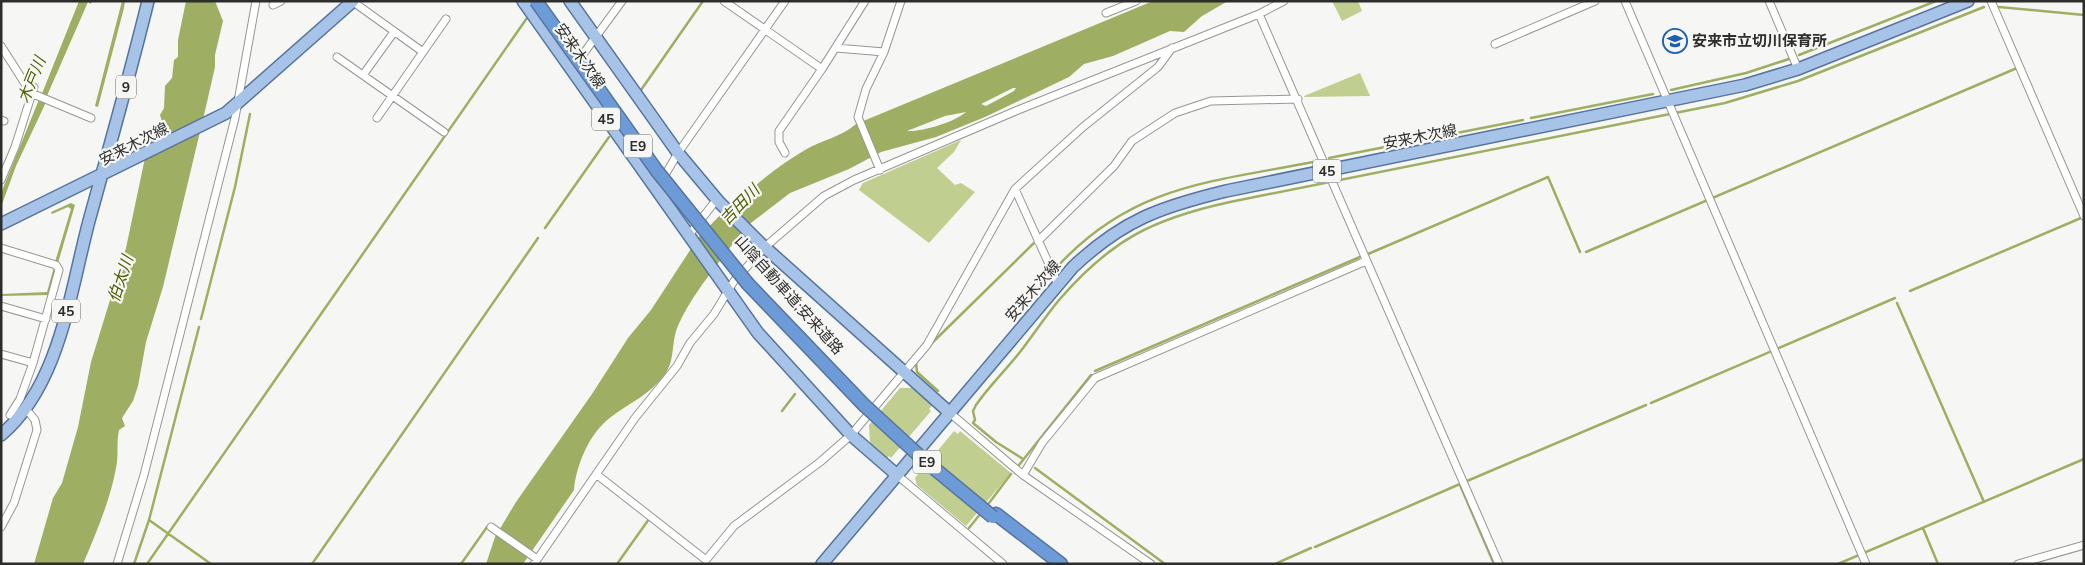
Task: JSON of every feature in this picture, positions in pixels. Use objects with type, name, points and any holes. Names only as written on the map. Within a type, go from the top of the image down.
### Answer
[{"type":"highway","name":"山陰自動車道;安来道路","points":[[536,1],[657,171],[750,283],[865,403],[924,460],[1053,564]]},
{"type":"highway","name":"山陰自動車道;安来道路","points":[[542,1],[654,161],[750,283]]},
{"type":"highway","name":"山陰自動車道;安来道路","points":[[994,515],[1061,564]]},
{"type":"main road","name":"9","points":[[103,173],[148,1]]},
{"type":"main road","name":"安来木次線","points":[[523,1],[726,289],[783,363],[851,435],[897,475]]},
{"type":"main road","name":"安来木次線","points":[[570,1],[678,153],[718,201],[763,245],[950,413]]},
{"type":"main road","name":"安来木次線","points":[[822,564],[1078,262],[1108,237],[1150,213],[1201,197],[1745,85],[1798,69],[1968,1]]},
{"type":"main road","name":"安来木次線","points":[[1,435],[13,418],[26,409],[40,386],[52,358],[103,173],[226,114],[238,106],[353,2]]},
{"type":"main road","points":[[2,226],[103,173]]},
{"type":"street","points":[[117,564],[144,475],[199,265],[238,106],[256,1]]},
{"type":"street","points":[[273,5],[281,1]]},
{"type":"street","points":[[572,71],[622,1]]},
{"type":"street","points":[[724,1],[822,69]]},
{"type":"street","points":[[656,190],[678,153],[785,1]]},
{"type":"street","points":[[785,154],[779,142],[779,131],[836,48],[865,1]]},
{"type":"street","points":[[880,169],[858,117],[866,89],[884,52],[901,1]]},
{"type":"street","points":[[1106,13],[1136,1]]},
{"type":"street","points":[[493,528],[536,560],[636,418],[677,366],[726,289],[763,245],[824,196],[880,169],[1018,110],[1259,14],[1284,1]]},
{"type":"street","points":[[1495,44],[1595,1]]},
{"type":"street","points":[[1625,1],[1866,564]]},
{"type":"street","points":[[1769,1],[1798,69]]},
{"type":"street","points":[[1991,1],[2084,216]]},
{"type":"street","points":[[353,2],[423,52]]},
{"type":"street","points":[[1259,14],[1298,99],[1366,261],[1499,564]]},
{"type":"street","points":[[377,118],[446,19]]},
{"type":"street","points":[[363,75],[394,32]]},
{"type":"street","points":[[1,46],[33,91],[53,102],[91,118]]},
{"type":"street","points":[[836,48],[884,52]]},
{"type":"street","points":[[596,474],[706,562],[734,526],[820,462],[851,435],[932,337],[1015,189],[1083,127],[1158,67],[1172,48]]},
{"type":"street","points":[[337,58],[444,132]]},
{"type":"street","points":[[1,180],[17,140],[33,91]]},
{"type":"street","points":[[1038,241],[1114,166],[1132,141],[1175,113],[1211,101],[1298,99]]},
{"type":"street","points":[[1015,189],[1058,284]]},
{"type":"street","points":[[689,236],[718,201]]},
{"type":"street","points":[[1,248],[56,265],[59,270],[33,364],[13,418],[1,412]]},
{"type":"street","points":[[1023,475],[1042,443],[1096,378],[1366,261]]},
{"type":"street","points":[[1,306],[46,319]]},
{"type":"street","points":[[1,354],[33,364]]},
{"type":"street","points":[[1,527],[14,503],[37,430],[35,420],[26,409]]},
{"type":"street","points":[[950,413],[1023,475],[1151,564]]},
{"type":"street","points":[[897,475],[1003,564]]},
{"type":"street","points":[[2018,564],[2084,545]]},
{"type":"shaded area","points":[[1332,1],[1358,1],[1362,11],[1342,21]]},
{"type":"shaded area","points":[[1360,73],[1370,96],[1304,97],[1304,96]]},
{"type":"shaded area","points":[[961,140],[954,152],[937,168],[955,185],[961,183],[975,192],[929,243],[859,190],[863,183]]},
{"type":"shaded area","points":[[900,388],[915,388],[933,405],[929,409],[931,411],[891,458],[889,456],[887,458],[870,444],[869,425]]},
{"type":"shaded area","points":[[954,431],[958,434],[960,431],[1011,473],[966,526],[917,485],[915,478]]},
{"type":"water","points":[[79,1],[92,1],[91,4],[88,2],[46,98],[41,96]]},
{"type":"water","points":[[122,1],[125,1],[124,8],[98,107],[95,106]]},
{"type":"water","name":"伯太川","points":[[186,1],[215,1],[223,21],[204,115],[163,287],[146,342],[138,386],[133,401],[122,418],[125,426],[119,430],[117,463],[110,493],[83,564],[34,564],[53,498],[62,483],[78,427],[91,362],[126,248],[149,139],[163,125],[160,115],[164,108],[165,86],[172,78],[174,60],[178,57],[178,40]]},
{"type":"water","name":"吉田川","points":[[1153,1],[1228,1],[1202,16],[1184,32],[1170,31],[1113,56],[1084,64],[1069,77],[985,117],[936,137],[881,152],[849,169],[790,193],[747,226],[729,207],[795,156],[844,132],[856,124]],"holes":[[[1016,88],[1014,91],[986,106],[981,104]],[[966,112],[938,126],[907,131],[945,116]]]},
{"type":"water","points":[[40,97],[47,100],[16,166],[1,207],[1,193]]},
{"type":"water","points":[[71,203],[75,205],[58,263],[55,262],[71,209],[68,207],[52,214],[51,212]]},
{"type":"water","points":[[725,210],[744,229],[716,265],[689,305],[676,331],[671,362],[667,371],[648,391],[603,423],[597,431],[581,460],[574,490],[523,564],[486,564],[495,537],[516,502],[592,394],[628,338],[651,310],[698,238]]},
{"type":"water","points":[[54,267],[56,270],[49,295],[1,296],[1,294],[47,292]]},
{"type":"waterway","points":[[641,90],[703,1]]},
{"type":"waterway","points":[[1799,55],[1936,1]]},
{"type":"waterway","points":[[1023,459],[996,442],[973,423],[975,420],[973,411],[976,405],[1020,352],[1059,300],[1078,279],[1115,247],[1155,225],[1178,216],[1230,202],[1725,103],[1798,81],[1984,7]]},
{"type":"waterway","points":[[1999,7],[2084,15]]},
{"type":"waterway","points":[[147,564],[527,18]]},
{"type":"waterway","points":[[1671,90],[1746,73],[1789,59]]},
{"type":"waterway","points":[[1586,252],[2017,68]]},
{"type":"waterway","points":[[1531,118],[1653,94]]},
{"type":"waterway","points":[[201,319],[235,187],[250,114]]},
{"type":"waterway","points":[[1329,158],[1523,120]]},
{"type":"waterway","points":[[545,228],[609,137]]},
{"type":"waterway","points":[[1057,267],[1085,240],[1114,219],[1144,203],[1175,191],[1207,182],[1313,162]]},
{"type":"waterway","points":[[1368,254],[1548,177],[1580,252]]},
{"type":"waterway","points":[[1910,291],[2081,218]]},
{"type":"waterway","points":[[312,564],[538,238]]},
{"type":"waterway","points":[[932,343],[1036,241]]},
{"type":"waterway","points":[[1095,371],[1360,257]]},
{"type":"waterway","points":[[1651,403],[1895,298]]},
{"type":"waterway","points":[[1897,303],[1984,502]]},
{"type":"waterway","points":[[134,564],[149,520],[199,327]]},
{"type":"waterway","points":[[916,363],[917,372],[938,391]]},
{"type":"waterway","points":[[1019,465],[1091,375]]},
{"type":"waterway","points":[[782,411],[795,394]]},
{"type":"waterway","points":[[1467,481],[1646,405]]},
{"type":"waterway","points":[[1838,564],[2084,459]]},
{"type":"waterway","points":[[1035,468],[1165,564]]},
{"type":"waterway","points":[[986,507],[1011,474]]},
{"type":"waterway","points":[[1315,547],[1460,484]]},
{"type":"waterway","points":[[1460,485],[1494,564]]},
{"type":"waterway","points":[[969,528],[981,513]]},
{"type":"waterway","points":[[617,564],[649,519]]},
{"type":"waterway","points":[[149,520],[211,564]]},
{"type":"waterway","points":[[461,564],[487,527]]},
{"type":"waterway","points":[[1923,528],[1938,564]]},
{"type":"waterway","points":[[1275,564],[1311,548]]},
{"type":"place","name":"安来市立切川保育所","points":[[1675,41]]},
{"type":"water label","name":"木戸川","points":[[32,80]]}]
